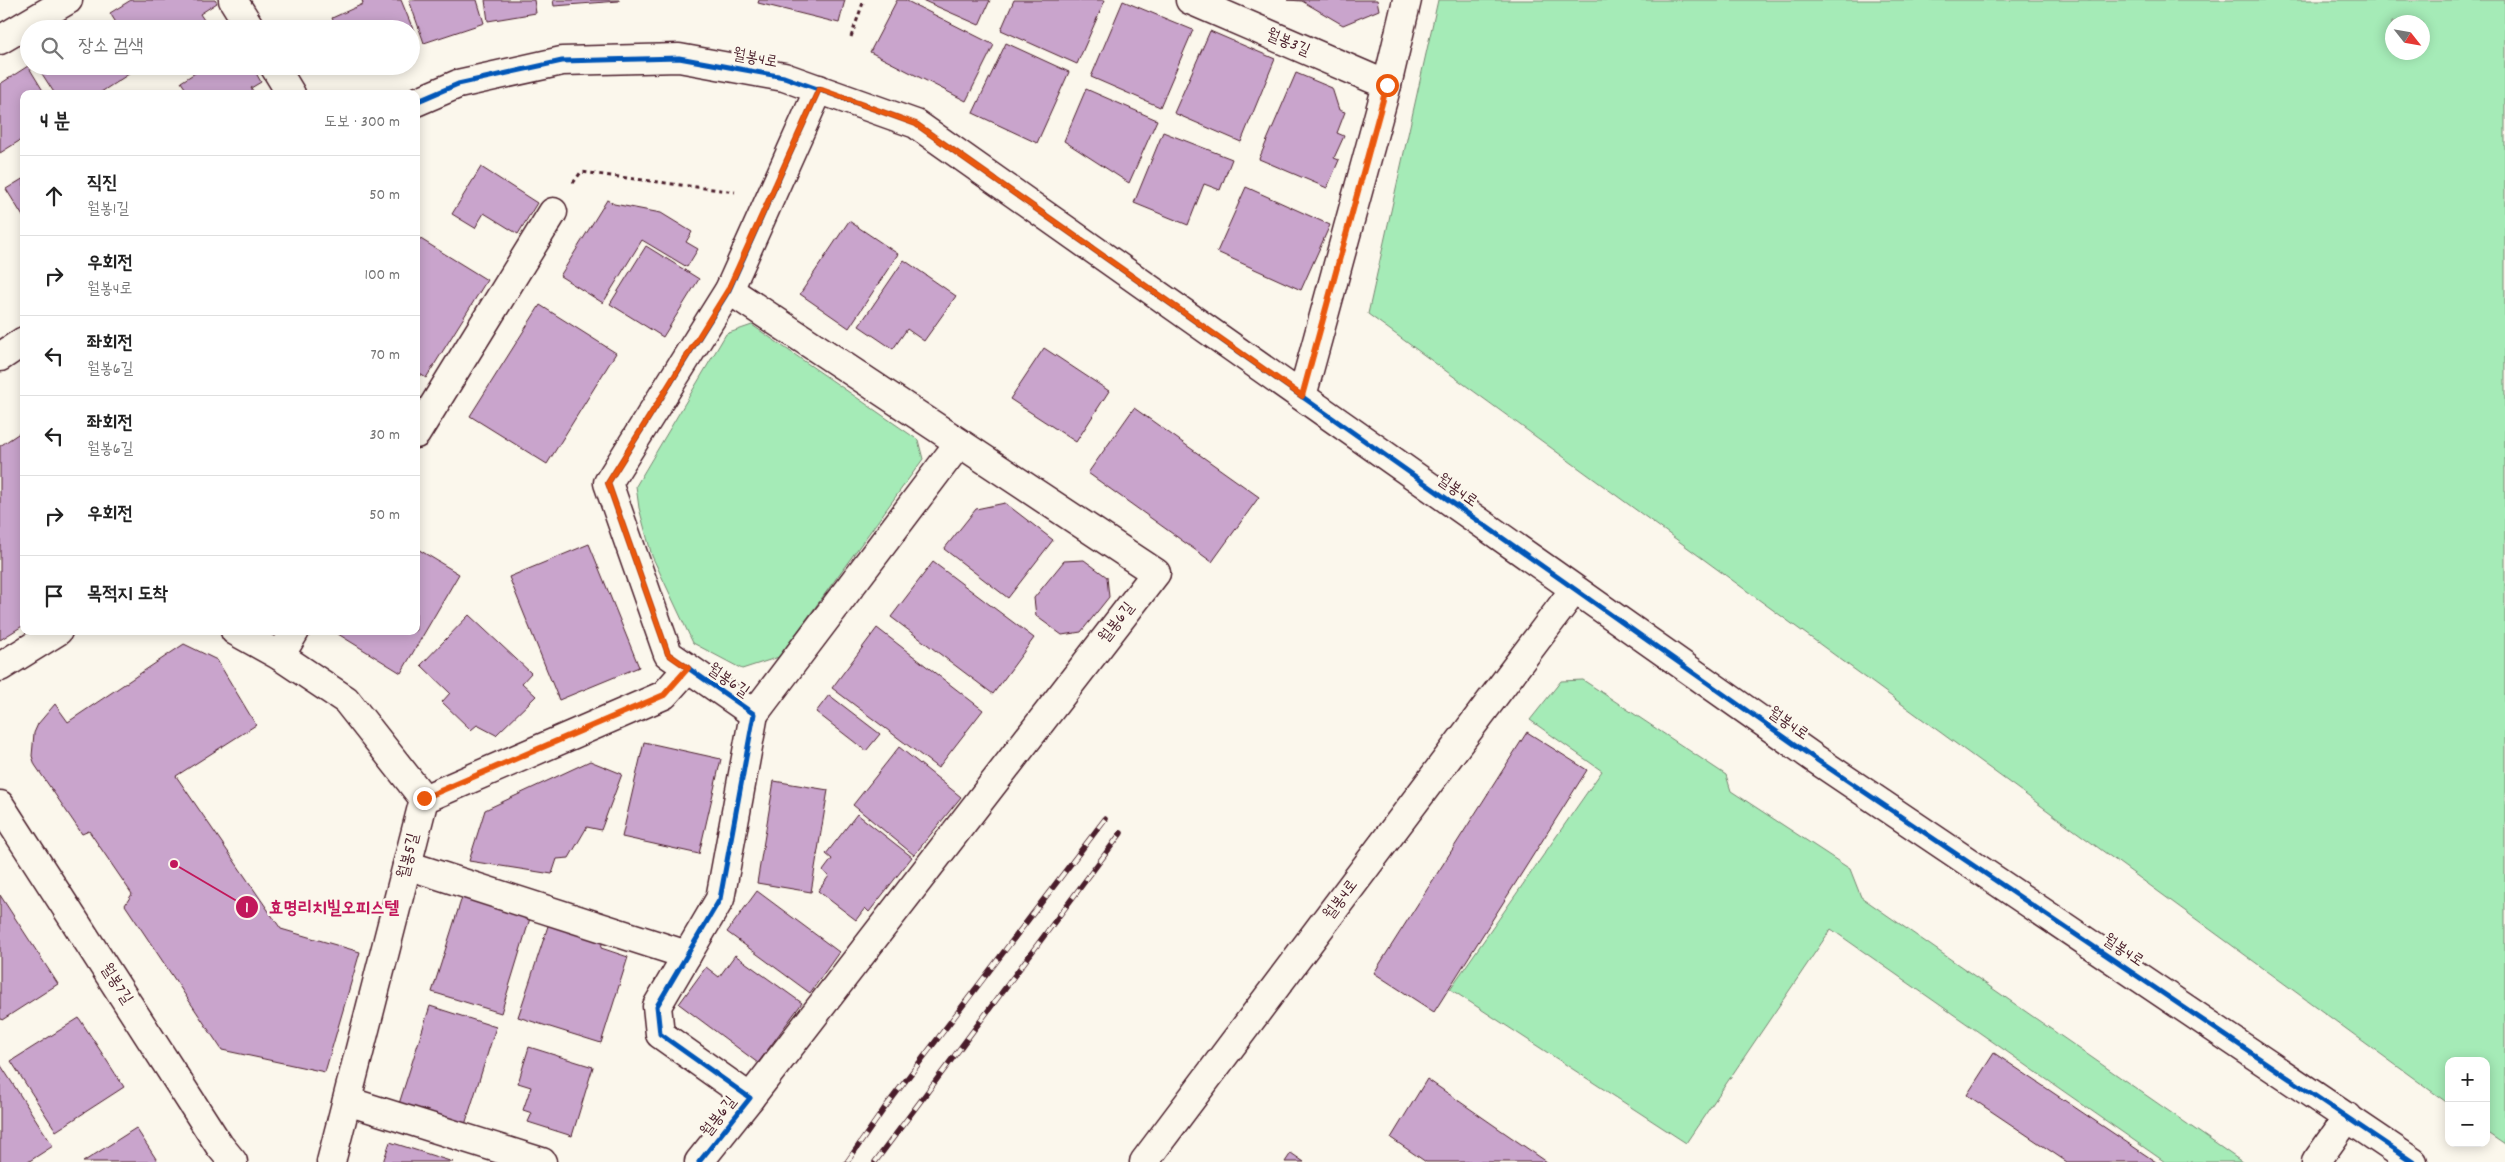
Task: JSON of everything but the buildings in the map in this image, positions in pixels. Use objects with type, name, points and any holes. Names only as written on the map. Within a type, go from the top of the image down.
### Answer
[{"type":"street","points":[[34,20],[68,0]]},
{"type":"street","points":[[233,0],[245,20]]},
{"type":"street","name":"월봉3길","points":[[1190,0],[1387,85]]},
{"type":"street","points":[[1302,396],[1387,85],[1406,0]]},
{"type":"street","points":[[0,40],[20,28]]},
{"type":"street","name":"월봉4로","points":[[420,100],[458,84],[562,61],[679,58],[784,78],[916,124],[1814,758],[2413,1162]]},
{"type":"street","points":[[279,75],[289,90]]},
{"type":"street","name":"월봉6길","points":[[754,714],[668,654],[608,483],[728,290],[819,89]]},
{"type":"street","points":[[420,428],[553,212]]},
{"type":"street","name":"월봉6길","points":[[699,1162],[1156,573],[728,290]]},
{"type":"street","points":[[0,357],[20,344]]},
{"type":"street","name":"월봉6길","points":[[750,1098],[660,1034],[657,1006],[720,900],[754,714],[959,443]]},
{"type":"street","name":"월봉4로","points":[[1144,1162],[1574,590]]},
{"type":"street","points":[[0,667],[52,635]]},
{"type":"street","points":[[243,635],[280,656],[346,700],[424,798],[664,695],[688,668]]},
{"type":"street","points":[[280,656],[293,635]]},
{"type":"street","name":"월봉5길","points":[[331,1162],[424,798]]},
{"type":"street","name":"월봉7길","points":[[0,805],[219,1145],[233,1162]]},
{"type":"street","points":[[407,865],[687,955]]},
{"type":"street","points":[[347,1101],[542,1162]]},
{"type":"street","points":[[2316,1162],[2348,1117]]},
{"type":"path","points":[[850,36],[864,0]]},
{"type":"path","points":[[553,212],[581,172],[727,190],[769,201]]},
{"type":"green space","points":[[1438,0],[2505,0],[2505,1145],[2490,1135],[2490,1057],[2445,1057],[2445,1101],[1368,314]]},
{"type":"green space","points":[[752,325],[918,440],[923,459],[779,657],[742,669],[693,643],[652,556],[639,508],[636,486],[726,334]]},
{"type":"green space","points":[[1583,680],[1726,775],[1731,791],[1850,869],[1861,897],[2242,1162],[2165,1162],[1831,929],[1686,1143],[1450,989],[1602,771],[1530,720],[1561,681]]},
{"type":"railway","points":[[847,1162],[884,1109],[1105,819]]},
{"type":"railway","points":[[875,1162],[1121,833]]},
{"type":"cycle path","points":[[420,100],[458,84],[562,61],[679,58],[784,77],[916,124],[1814,758],[2413,1162]]},
{"type":"cycle path","points":[[699,1162],[750,1098],[660,1034],[657,1006],[720,899],[754,714],[668,654],[608,483],[729,290],[819,89]]},
{"type":"place","name":"효명리치빌오피스텔","points":[[174,864]]},
{"type":"route","points":[[424,798],[664,695],[688,668],[668,654],[608,483],[728,290],[819,89],[916,124],[1302,396],[1387,85]]}]
